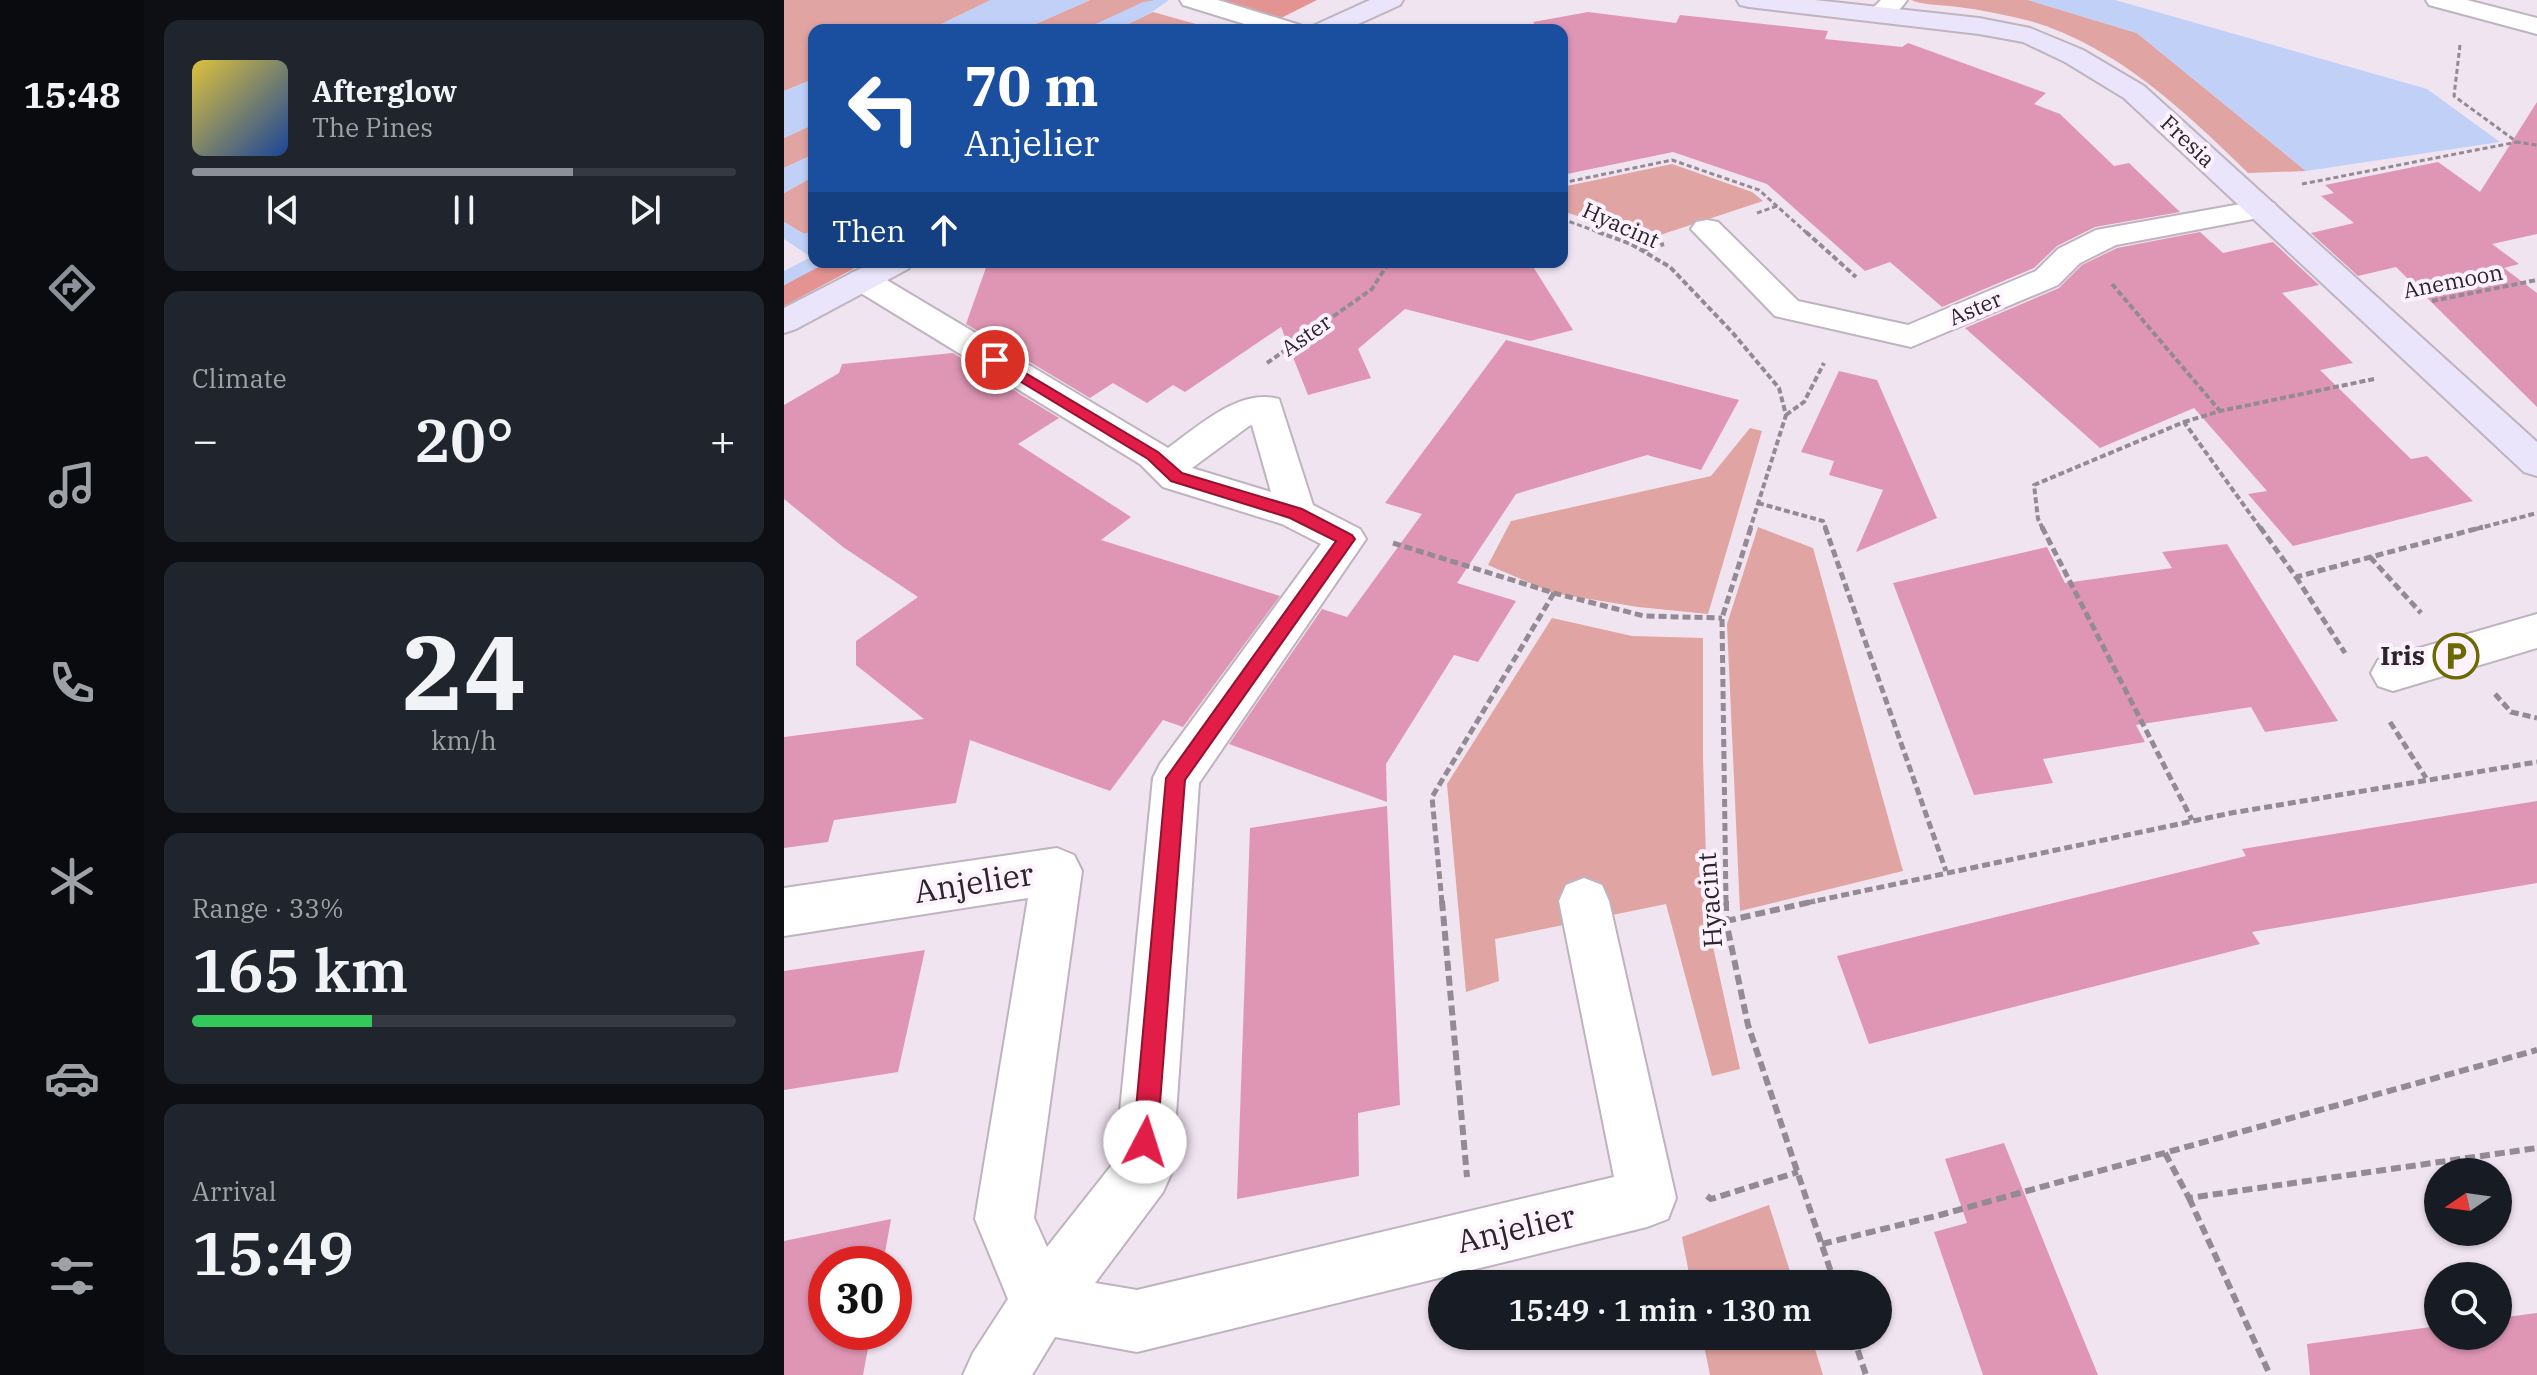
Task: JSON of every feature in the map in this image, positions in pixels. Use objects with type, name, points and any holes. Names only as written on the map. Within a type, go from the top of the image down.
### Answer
[{"type":"street","points":[[1192,0],[1271,24]]},
{"type":"street","points":[[1337,24],[1391,0]]},
{"type":"street","name":"Fresia","points":[[1749,0],[1888,7],[2030,36],[2074,56],[2134,92],[2537,463]]},
{"type":"street","points":[[2438,0],[2537,26]]},
{"type":"street","points":[[2510,21],[2527,0]]},
{"type":"street","name":"Aster","points":[[1707,229],[1787,309],[1911,336],[2047,278],[2069,256],[2107,237],[2254,202]]},
{"type":"street","points":[[784,322],[886,268]]},
{"type":"street","points":[[863,280],[1153,455],[1176,477],[1296,514],[1346,539],[1176,778],[1143,1172],[1041,1304],[995,1375]]},
{"type":"street","points":[[1166,468],[1236,417],[1266,408],[1296,514]]},
{"type":"street","points":[[2393,673],[2537,631]]},
{"type":"street","name":"Anjelier","points":[[784,912],[1057,871],[1004,1219],[1041,1304],[1137,1321],[1647,1198],[1584,901]]},
{"type":"path","points":[[2468,9],[2458,52],[2454,96],[2517,142]]},
{"type":"path","points":[[2254,202],[2517,142],[2537,145]]},
{"type":"path","name":"Hyacint","points":[[1568,221],[1631,244],[1670,267],[1732,332],[1779,388],[1786,415],[1722,618],[1726,921],[1748,1025],[1830,1270]]},
{"type":"path","points":[[2107,237],[2094,272],[2119,289],[2220,411]]},
{"type":"path","name":"Aster","points":[[1266,408],[1243,379],[1372,289],[1385,268]]},
{"type":"path","name":"Anemoon","points":[[2375,312],[2537,280]]},
{"type":"path","points":[[2192,820],[2038,519],[2034,485],[2184,422],[2220,411],[2435,367]]},
{"type":"path","points":[[2184,422],[2296,577],[2537,513]]},
{"type":"path","points":[[1758,503],[1823,521],[1946,871]]},
{"type":"path","points":[[1388,542],[1554,593],[1644,616],[1722,618]]},
{"type":"path","points":[[1472,1240],[1432,797],[1554,593]]},
{"type":"path","points":[[1726,921],[2192,820],[2426,778],[2537,762]]},
{"type":"path","points":[[1822,1244],[2537,1050]]},
{"type":"path","points":[[1633,1134],[1711,1199],[1798,1172]]},
{"type":"path","points":[[2189,1198],[2537,1148]]},
{"type":"path","points":[[2165,1153],[2189,1198],[2270,1375]]},
{"type":"path","points":[[1858,1350],[1866,1375]]},
{"type":"shaded area","points":[[784,0],[991,0],[941,24],[808,24],[808,81],[784,91]]},
{"type":"shaded area","points":[[1090,0],[1157,0],[1096,24],[1036,24]]},
{"type":"shaded area","points":[[1208,0],[1317,0],[1273,22]]},
{"type":"shaded area","points":[[1911,0],[2028,0],[2137,33],[2306,171],[2248,173],[2148,84],[2121,64],[2062,32],[2003,15]]},
{"type":"shaded area","points":[[1153,12],[1196,24],[1128,24]]},
{"type":"shaded area","points":[[808,127],[808,157],[784,168],[784,138]]},
{"type":"shaded area","points":[[1672,164],[1752,192],[1763,201],[1642,241],[1568,213],[1568,186]]},
{"type":"shaded area","points":[[808,179],[808,233],[804,234],[784,222],[784,193]]},
{"type":"shaded area","points":[[816,268],[855,268],[784,306],[784,285]]},
{"type":"shaded area","points":[[1750,428],[1762,431],[1708,614],[1638,607],[1553,593],[1488,565],[1511,521],[1711,476]]},
{"type":"shaded area","points":[[1758,527],[1813,548],[1903,871],[1740,911],[1727,624]]},
{"type":"shaded area","points":[[1552,618],[1632,636],[1703,638],[1708,924],[1740,1069],[1712,1076],[1666,904],[1495,939],[1499,981],[1466,992],[1447,784]]},
{"type":"shaded area","points":[[1769,1205],[1790,1270],[1688,1270],[1682,1237]]},
{"type":"shaded area","points":[[1705,1350],[1815,1350],[1823,1375],[1710,1375]]},
{"type":"water","points":[[991,0],[1090,0],[1036,24],[941,24]]},
{"type":"water","points":[[1169,0],[1129,23],[1096,24],[1143,2]]},
{"type":"water","points":[[2028,0],[2115,0],[2427,89],[2500,142],[2306,171],[2137,33]]},
{"type":"water","points":[[808,81],[808,127],[784,138],[784,91]]},
{"type":"water","points":[[808,157],[808,179],[784,193],[784,168]]},
{"type":"water","points":[[784,222],[804,234],[808,233],[808,255],[784,239]]},
{"type":"water","points":[[808,259],[808,268],[817,268],[784,285],[784,271]]},
{"type":"building","points":[[1588,12],[1676,23],[1680,15],[1828,31],[1825,39],[1902,47],[1908,43],[2046,93],[2034,104],[2060,114],[2114,166],[2129,163],[2180,212],[2095,227],[2057,246],[2034,268],[1942,307],[1890,262],[1865,271],[1767,184],[1673,152],[1568,174],[1568,24],[1533,22]]},
{"type":"building","points":[[2537,102],[2537,234],[2492,244],[2519,264],[2504,268],[2537,293],[2537,407],[2396,267],[2358,276],[2311,233],[2354,223],[2321,196],[2334,193],[2325,185],[2438,162],[2480,192]]},
{"type":"building","points":[[2200,232],[2223,253],[2273,242],[2319,285],[2282,293],[2353,363],[2320,370],[2411,459],[2427,456],[2473,501],[2293,546],[2248,494],[2267,491],[2194,408],[2100,448],[1965,328],[2059,288],[2082,265],[2117,248]]},
{"type":"building","points":[[986,268],[1534,268],[1573,330],[1530,341],[1405,309],[1358,349],[1371,378],[1308,395],[1281,327],[1185,392],[1173,385],[1147,403],[1113,383],[1090,398],[966,324]]},
{"type":"building","points":[[1506,340],[1739,400],[1701,470],[1647,455],[1516,494],[1457,583],[1516,601],[1478,662],[1454,655],[1386,764],[1387,802],[1229,744],[1322,609],[1347,617],[1422,514],[1385,503]]},
{"type":"building","points":[[953,353],[1059,418],[1018,444],[1131,517],[1101,540],[1280,596],[1183,727],[1163,720],[1110,791],[970,740],[956,803],[834,820],[828,842],[784,848],[784,737],[924,719],[856,665],[856,641],[918,597],[843,547],[784,499],[784,405],[839,373],[842,364]]},
{"type":"building","points":[[1839,371],[1877,380],[1937,518],[1856,552],[1883,490],[1829,475],[1834,461],[1801,452]]},
{"type":"building","points":[[2227,544],[2338,721],[2265,732],[2251,707],[2136,725],[2145,742],[2043,759],[2053,783],[1974,795],[1893,583],[2047,547],[2065,583],[2172,568],[2162,552]]},
{"type":"building","points":[[2537,801],[2537,883],[2252,932],[2260,944],[1869,1044],[1837,956],[2246,856],[2242,849]]},
{"type":"building","points":[[1387,806],[1400,1105],[1358,1113],[1359,1176],[1237,1199],[1250,828]]},
{"type":"building","points":[[925,950],[898,1072],[784,1090],[784,971]]},
{"type":"building","points":[[2004,1143],[2098,1375],[1983,1375],[1934,1232],[1967,1223],[1945,1159]]},
{"type":"building","points":[[891,1219],[886,1246],[808,1246],[808,1350],[868,1350],[863,1375],[784,1375],[784,1241]]},
{"type":"building","points":[[2537,1313],[2537,1375],[2310,1375],[2307,1344],[2424,1328],[2424,1350],[2512,1350],[2512,1316]]},
{"type":"place","name":"Iris","points":[[2456,656]]},
{"type":"route","points":[[995,360],[1153,455],[1176,477],[1296,514],[1346,539],[1176,778],[1145,1142]]}]
